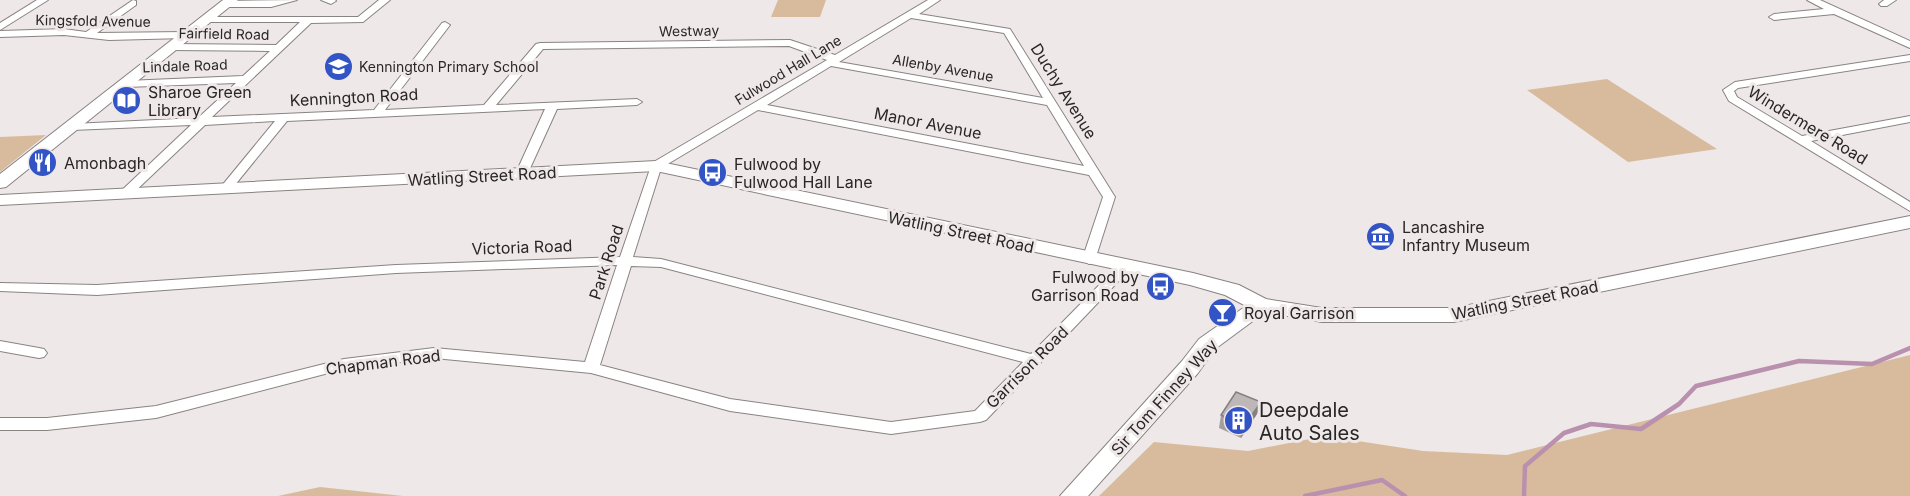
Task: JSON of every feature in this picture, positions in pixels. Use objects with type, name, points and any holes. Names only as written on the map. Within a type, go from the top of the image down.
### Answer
[{"type":"main road","points":[[0,183],[229,2]]},
{"type":"main road","name":"Watling Street Road","points":[[0,200],[522,175],[656,166],[1089,260],[1193,279],[1232,290],[1261,305],[1322,315],[1454,315],[1910,222]]},
{"type":"main road","name":"Sir Tom Finney Way","points":[[1073,496],[1190,367],[1207,344],[1261,305]]},
{"type":"street","points":[[0,27],[43,0]]},
{"type":"street","points":[[229,2],[271,4],[292,0]]},
{"type":"street","points":[[206,19],[360,20],[384,0]]},
{"type":"street","name":"Fulwood Hall Lane","points":[[656,166],[935,0]]},
{"type":"street","points":[[1812,0],[1910,45]]},
{"type":"street","points":[[89,34],[133,3]]},
{"type":"street","points":[[1775,18],[1835,11]]},
{"type":"street","name":"Duchy Avenue","points":[[910,15],[1007,31],[1109,197],[1089,260]]},
{"type":"street","points":[[125,194],[198,121],[308,20]]},
{"type":"street","points":[[378,112],[446,25]]},
{"type":"street","name":"Kingsfold Avenue","points":[[0,34],[89,34],[109,37],[185,35]]},
{"type":"street","name":"Westway","points":[[488,108],[540,46],[790,43],[832,61]]},
{"type":"street","name":"Fairfield Road","points":[[170,47],[278,48]]},
{"type":"street","name":"Windermere Road","points":[[1910,58],[1730,87],[1728,93],[1733,99],[1910,207]]},
{"type":"street","name":"Allenby Avenue","points":[[832,61],[1052,103]]},
{"type":"street","name":"Lindale Road","points":[[126,84],[245,79]]},
{"type":"street","name":"Kennington Road","points":[[72,127],[637,102]]},
{"type":"street","points":[[522,175],[553,105]]},
{"type":"street","name":"Manor Avenue","points":[[756,106],[1094,172]]},
{"type":"street","points":[[226,188],[285,116]]},
{"type":"street","points":[[1800,140],[1910,119]]},
{"type":"street","name":"Park Road","points":[[591,368],[656,166]]},
{"type":"street","name":"Victoria Road","points":[[0,287],[97,290],[396,269],[625,261],[661,263],[1035,360]]},
{"type":"street","name":"Garrison Road","points":[[730,405],[891,428],[980,416],[1125,267]]},
{"type":"street","points":[[0,346],[39,353]]},
{"type":"street","name":"Chapman Road","points":[[0,424],[47,423],[156,411],[344,364],[434,353],[591,368],[730,405]]},
{"type":"shaded area","points":[[778,0],[826,0],[820,17],[771,17]]},
{"type":"shaded area","points":[[1607,79],[1717,149],[1628,162],[1527,90]]},
{"type":"shaded area","points":[[46,135],[0,172],[0,137]]},
{"type":"shaded area","points":[[1910,355],[1910,496],[1099,496],[1154,442],[1248,451],[1325,436],[1423,451],[1507,455]]},
{"type":"shaded area","points":[[320,487],[403,496],[278,496]]},
{"type":"building","points":[[1236,392],[1261,402],[1244,426],[1221,415]]},
{"type":"waterway","points":[[1524,496],[1525,466],[1564,433],[1591,424],[1641,429],[1679,404],[1696,386],[1799,361],[1872,364],[1910,348]]},
{"type":"waterway","points":[[1305,496],[1382,480],[1405,496]]},
{"type":"place","name":"Kennington Primary School","points":[[338,67]]},
{"type":"place","name":"Sharoe Green Library","points":[[127,101]]},
{"type":"place","name":"Amonbagh","points":[[43,163]]},
{"type":"place","name":"Fulwood by Fulwood Hall Lane","points":[[713,173]]},
{"type":"place","name":"Lancashire Infantry Museum","points":[[1381,236]]},
{"type":"place","name":"Fulwood by Garrison Road","points":[[1160,286]]},
{"type":"place","name":"Royal Garrison","points":[[1223,313]]},
{"type":"place","name":"Deepdale Auto Sales","points":[[1238,421]]}]
